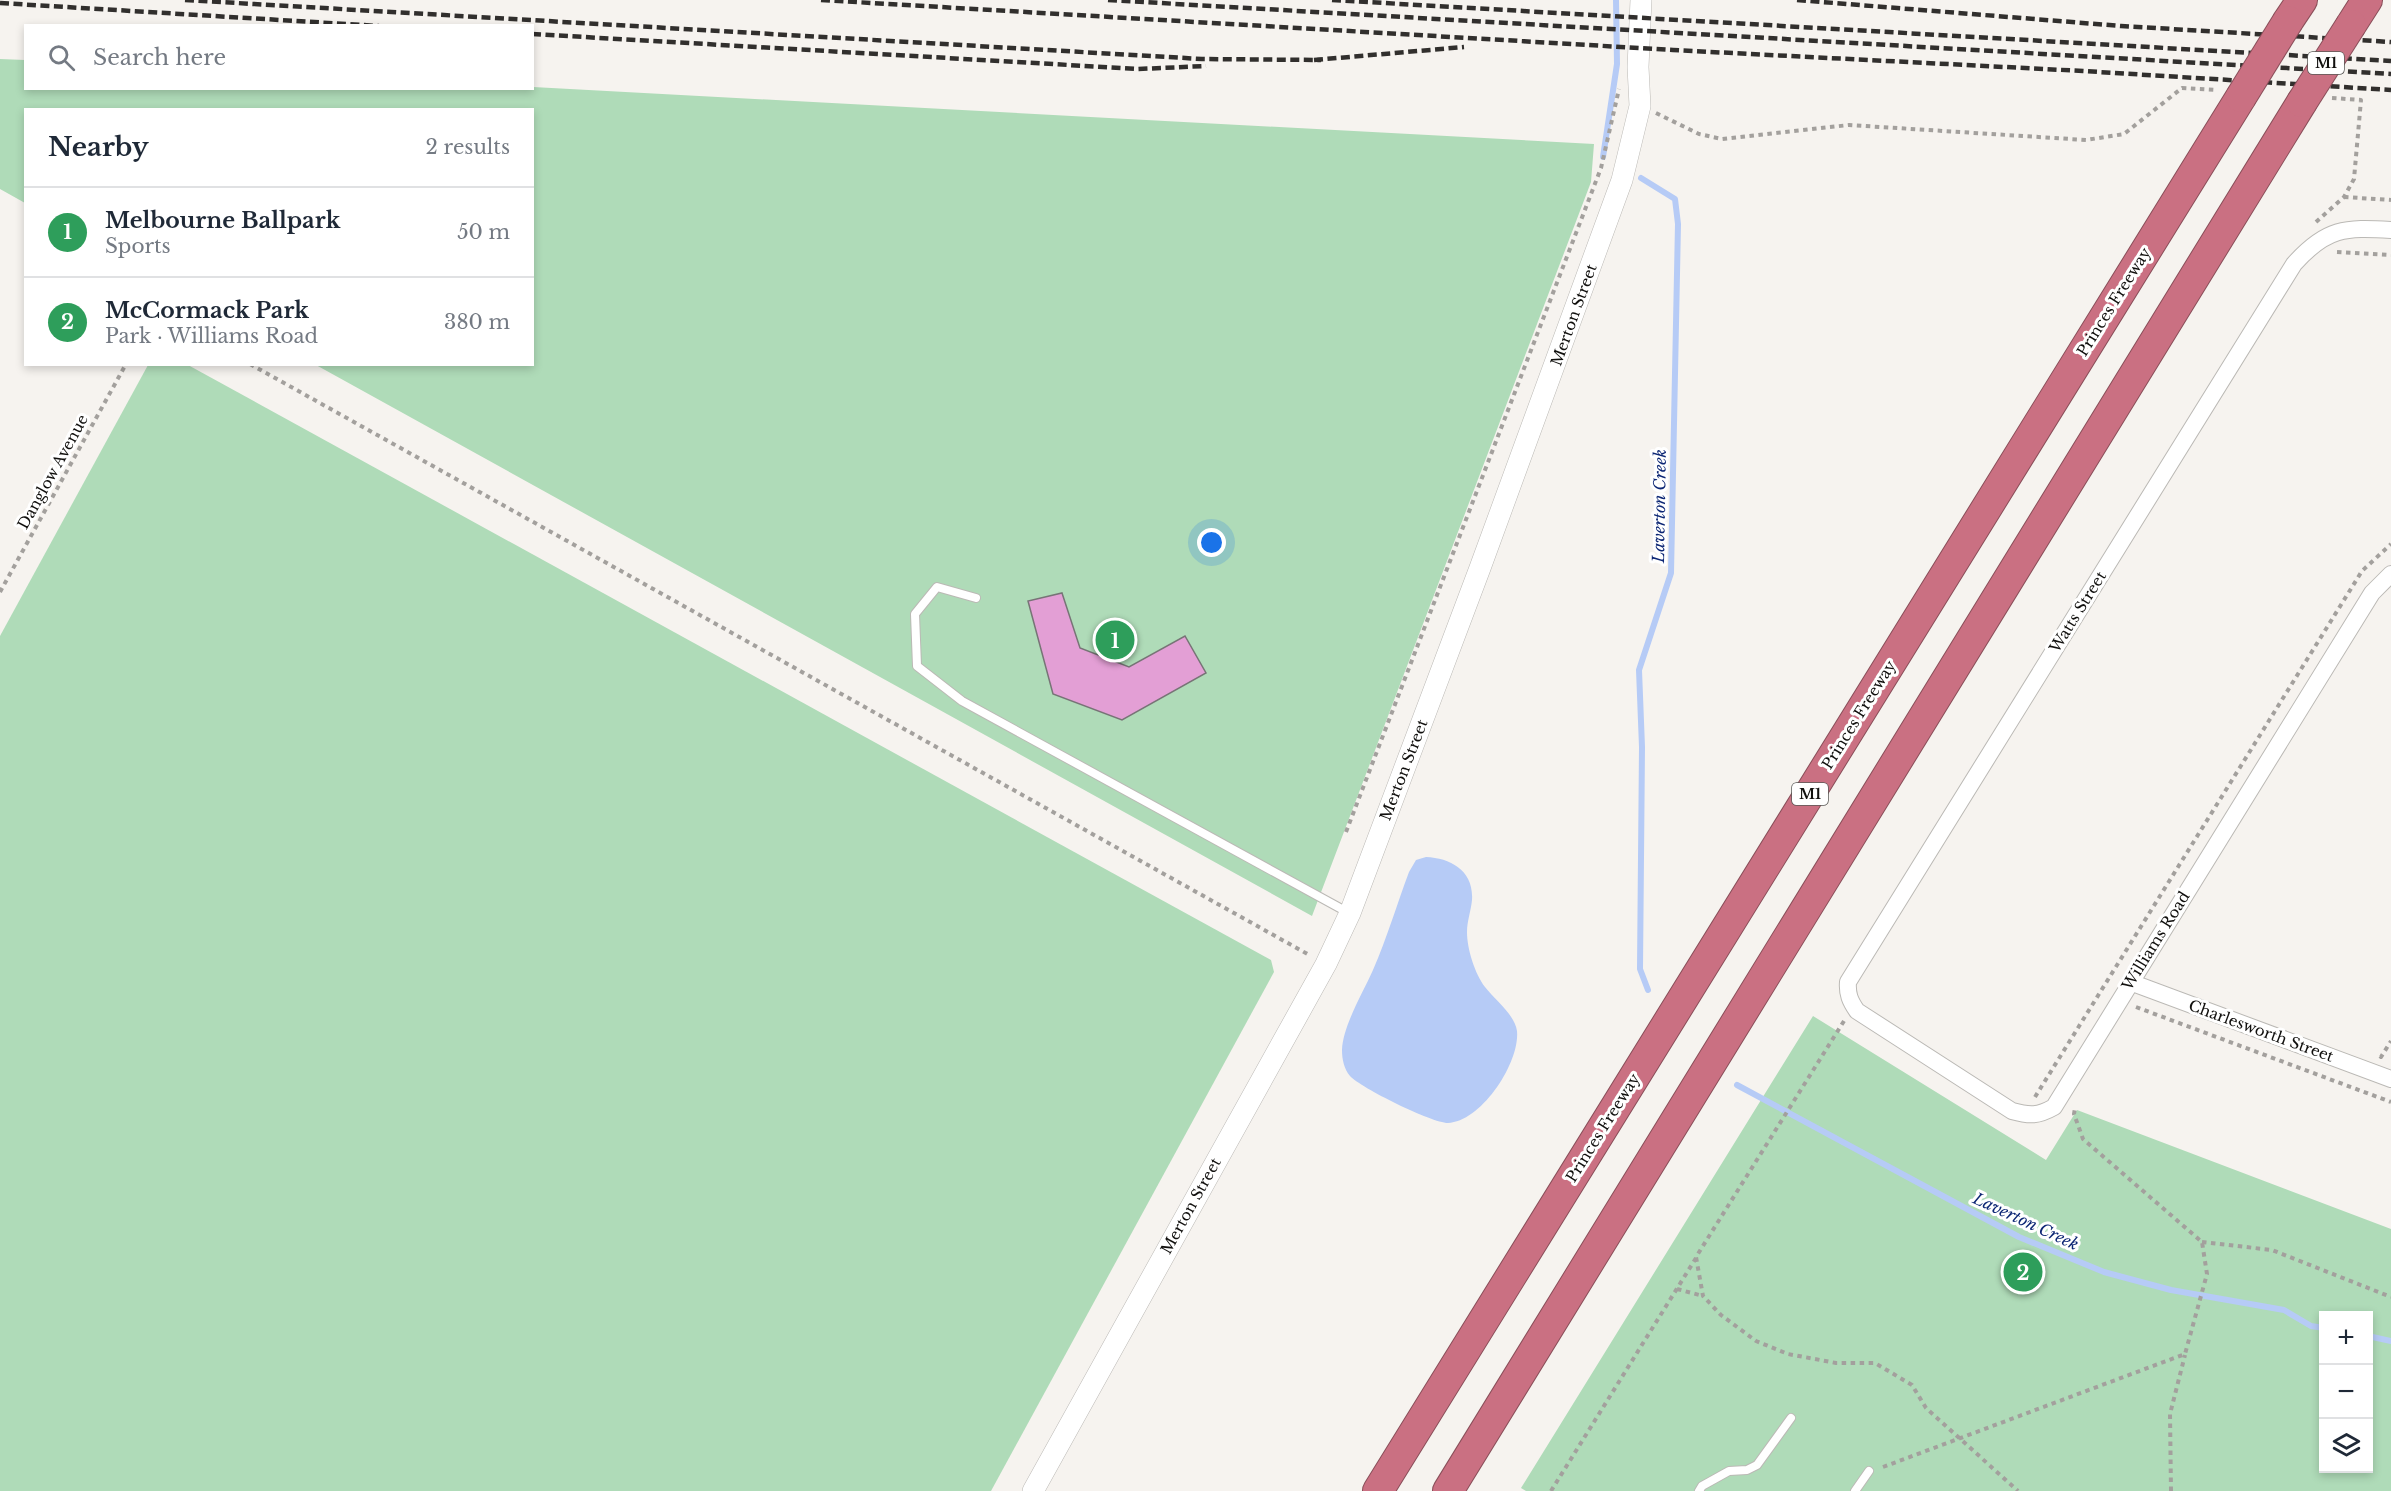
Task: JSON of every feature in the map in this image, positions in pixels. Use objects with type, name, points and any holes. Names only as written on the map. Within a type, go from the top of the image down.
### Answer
[{"type":"highway","name":"M1","points":[[1448,1491],[2313,100],[2351,25],[2367,0]]},
{"type":"highway","name":"Princes Freeway","points":[[1378,1491],[2229,94],[2295,11]]},
{"type":"street","name":"Merton Street","points":[[1033,1491],[1326,964],[1350,913],[1622,180],[1640,106],[1638,67],[1641,0]]},
{"type":"street","name":"Watts Street","points":[[1850,1002],[1847,992],[1848,982],[2294,264],[2305,252],[2328,235],[2348,228],[2391,230]]},
{"type":"street","name":"Williams Road","points":[[1850,1002],[1868,1020],[2012,1111],[2028,1116],[2041,1114],[2054,1107],[2372,593],[2391,574]]},
{"type":"street","name":"Charlesworth Street","points":[[2130,982],[2391,1079]]},
{"type":"lane","points":[[976,598],[937,587],[915,614],[918,666],[962,701],[1350,913]]},
{"type":"lane","points":[[1699,1491],[1702,1486],[1729,1471],[1747,1470],[1757,1465],[1791,1418]]},
{"type":"lane","points":[[1855,1491],[1869,1471]]},
{"type":"path","points":[[1640,106],[1699,134],[1722,139],[1849,125],[2086,140],[2124,134],[2182,88],[2229,94]]},
{"type":"path","points":[[1346,832],[1601,168],[1616,100]]},
{"type":"path","points":[[2313,100],[2361,100]]},
{"type":"path","points":[[2344,197],[2391,200]]},
{"type":"path","points":[[2333,254],[2338,252],[2391,255]]},
{"type":"path","name":"Danglow Avenue","points":[[0,592],[125,366]]},
{"type":"path","points":[[254,366],[1326,964]]},
{"type":"path","points":[[2032,1103],[2362,571],[2391,544]]},
{"type":"path","points":[[2130,1017],[2148,989]]},
{"type":"path","points":[[2136,1007],[2391,1102]]},
{"type":"path","points":[[1551,1491],[1845,1020]]},
{"type":"path","points":[[2081,1098],[2074,1114],[2083,1139],[2202,1242],[2272,1250],[2391,1297]]},
{"type":"path","points":[[2171,1491],[2170,1414],[2207,1274],[2202,1242]]},
{"type":"path","points":[[1696,1257],[1703,1296]]},
{"type":"path","points":[[1677,1289],[1703,1296],[1721,1315],[1756,1341],[1788,1354],[1836,1363],[1875,1363],[1912,1385],[1926,1408],[2018,1491]]},
{"type":"path","points":[[1883,1467],[2185,1354]]},
{"type":"green space","points":[[0,59],[24,60],[24,90],[534,90],[534,87],[1594,144],[1591,182],[1312,916],[318,366],[534,366],[534,108],[24,108],[24,202],[0,189]]},
{"type":"green space","points":[[147,366],[190,366],[1271,960],[1274,972],[991,1491],[0,1491],[0,636]]},
{"type":"green space","points":[[1813,1016],[2046,1160],[2077,1110],[2391,1229],[2391,1491],[1526,1491],[1521,1488]]},
{"type":"water","points":[[1426,857],[1452,863],[1465,874],[1469,881],[1472,900],[1467,932],[1472,961],[1481,982],[1509,1013],[1517,1031],[1512,1059],[1496,1089],[1473,1113],[1461,1120],[1448,1123],[1413,1111],[1357,1081],[1346,1070],[1342,1053],[1346,1030],[1378,958],[1409,872],[1416,860]]},
{"type":"building","points":[[1062,593],[1080,648],[1129,667],[1185,636],[1206,673],[1122,720],[1053,694],[1028,601]]},
{"type":"waterway","name":"Laverton Creek","points":[[1603,157],[1617,64],[1616,0]]},
{"type":"waterway","name":"Laverton Creek","points":[[1641,178],[1675,199],[1678,224],[1671,573],[1639,670],[1642,747],[1640,969],[1648,990]]},
{"type":"waterway","name":"Laverton Creek","points":[[1737,1085],[2019,1237],[2104,1272],[2171,1290],[2284,1310],[2311,1326],[2319,1327]]},
{"type":"waterway","name":"Laverton Creek","points":[[2373,1337],[2391,1341]]},
{"type":"railway","points":[[185,0],[1202,59],[1321,60]]},
{"type":"railway","points":[[821,0],[2391,90]]},
{"type":"railway","points":[[1108,0],[2391,74]]},
{"type":"railway","points":[[1332,0],[2391,61]]},
{"type":"railway","points":[[1797,0],[2121,26],[2391,42]]},
{"type":"railway","points":[[0,3],[346,24]]},
{"type":"railway","points":[[534,34],[1138,69],[1206,66]]},
{"type":"railway","points":[[1314,60],[1464,47]]},
{"type":"place","name":"Melbourne Ballpark","points":[[1115,640]]},
{"type":"place","name":"McCormack Park","points":[[2023,1272]]}]
